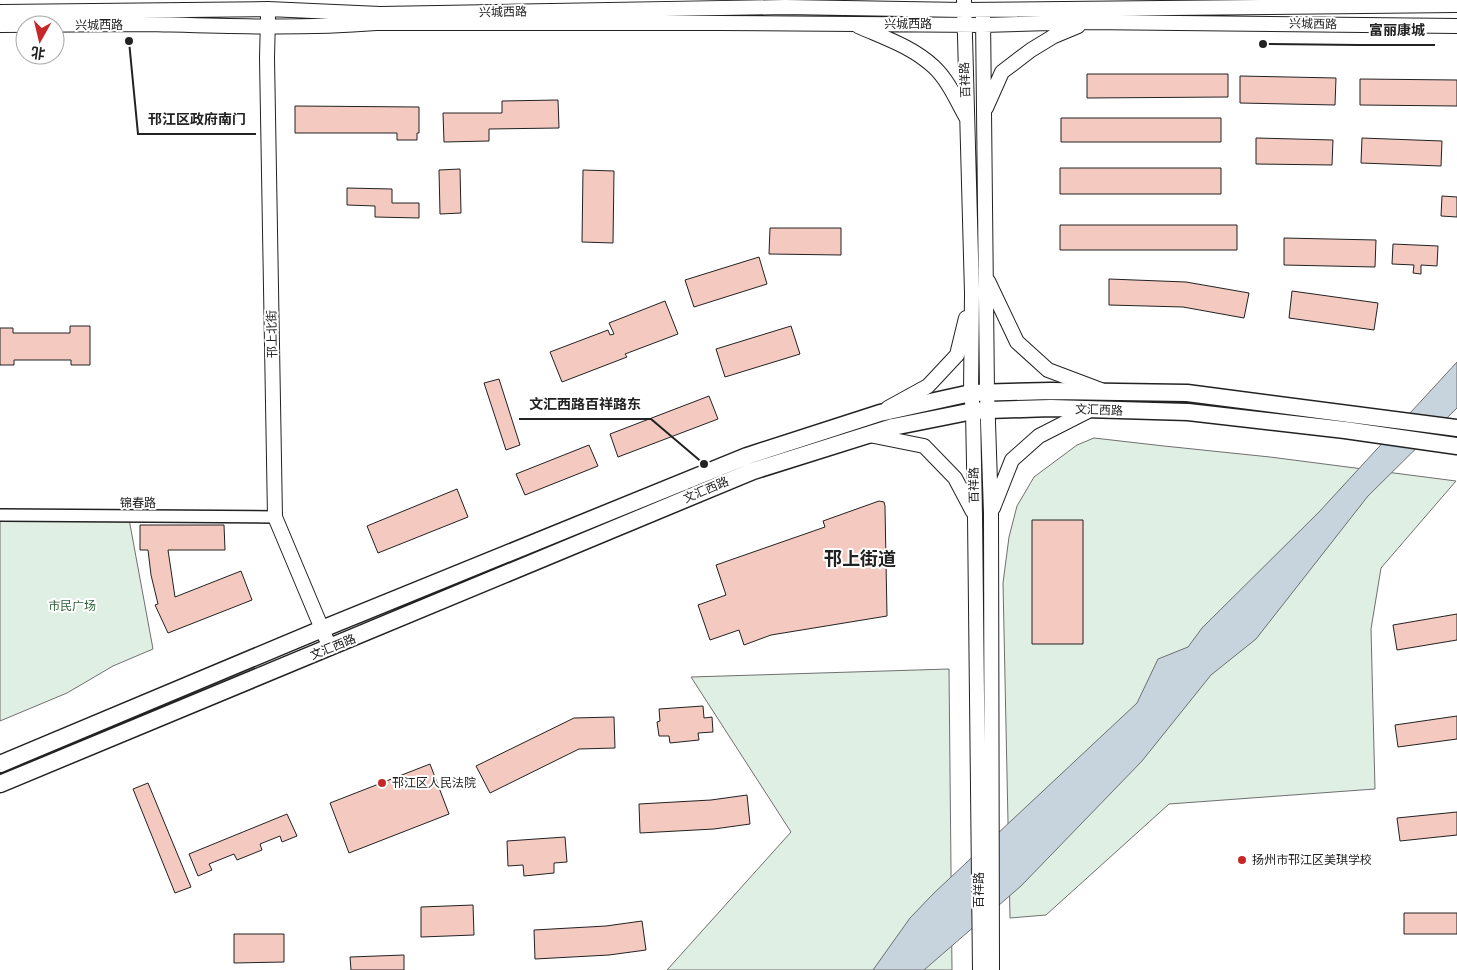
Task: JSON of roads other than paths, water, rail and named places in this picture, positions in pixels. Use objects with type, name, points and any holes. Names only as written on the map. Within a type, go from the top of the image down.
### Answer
[{"type":"main road","name":"文汇西路","points":[[0,764],[322,629],[747,456],[880,413],[971,393],[1187,393],[1457,428]]},
{"type":"main road","name":"文汇西路","points":[[0,784],[753,471],[892,427],[981,410],[1051,408],[1188,412],[1345,430],[1456,446]]},
{"type":"street","points":[[870,8],[892,0]]},
{"type":"street","points":[[1053,0],[1074,8]]},
{"type":"street","name":"兴城西路","points":[[0,12],[268,5],[380,14],[785,7],[870,8],[982,4],[1074,8],[1457,5]]},
{"type":"street","name":"百祥路","points":[[980,970],[975,516],[981,410],[987,392],[982,4]]},
{"type":"street","name":"邗上北街","points":[[268,5],[275,517],[330,648]]},
{"type":"street","name":"百祥路","points":[[964,5],[972,293],[971,393],[981,410],[991,513],[992,970]]},
{"type":"street","points":[[984,113],[1002,72],[1031,50],[1054,36],[1086,22]]},
{"type":"street","name":"兴城西路","points":[[0,25],[149,24],[268,27],[376,24],[983,25],[1086,22],[1457,26]]},
{"type":"street","points":[[853,24],[907,47],[935,68],[967,120]]},
{"type":"street","points":[[986,277],[1017,342],[1048,370],[1107,392]]},
{"type":"street","points":[[880,413],[928,386],[958,354],[972,293]]},
{"type":"street","points":[[991,513],[1012,460],[1039,436],[1092,410]]},
{"type":"street","points":[[869,435],[924,446],[955,478],[975,516]]},
{"type":"street","name":"锦春路","points":[[0,515],[275,517]]},
{"type":"place","name":"邗江区政府南门","points":[[129,41]]},
{"type":"place","name":"富丽康城","points":[[1263,44]]},
{"type":"place","name":"文汇西路百祥路东","points":[[704,464]]},
{"type":"place","name":"邗江区人民法院","points":[[382,783]]},
{"type":"place","name":"扬州市邗江区美琪学校","points":[[1242,860]]},
{"type":"district","name":"邗上街道","points":[[860,558]]},
{"type":"park label","name":"市民广场","points":[[72,606]]}]
